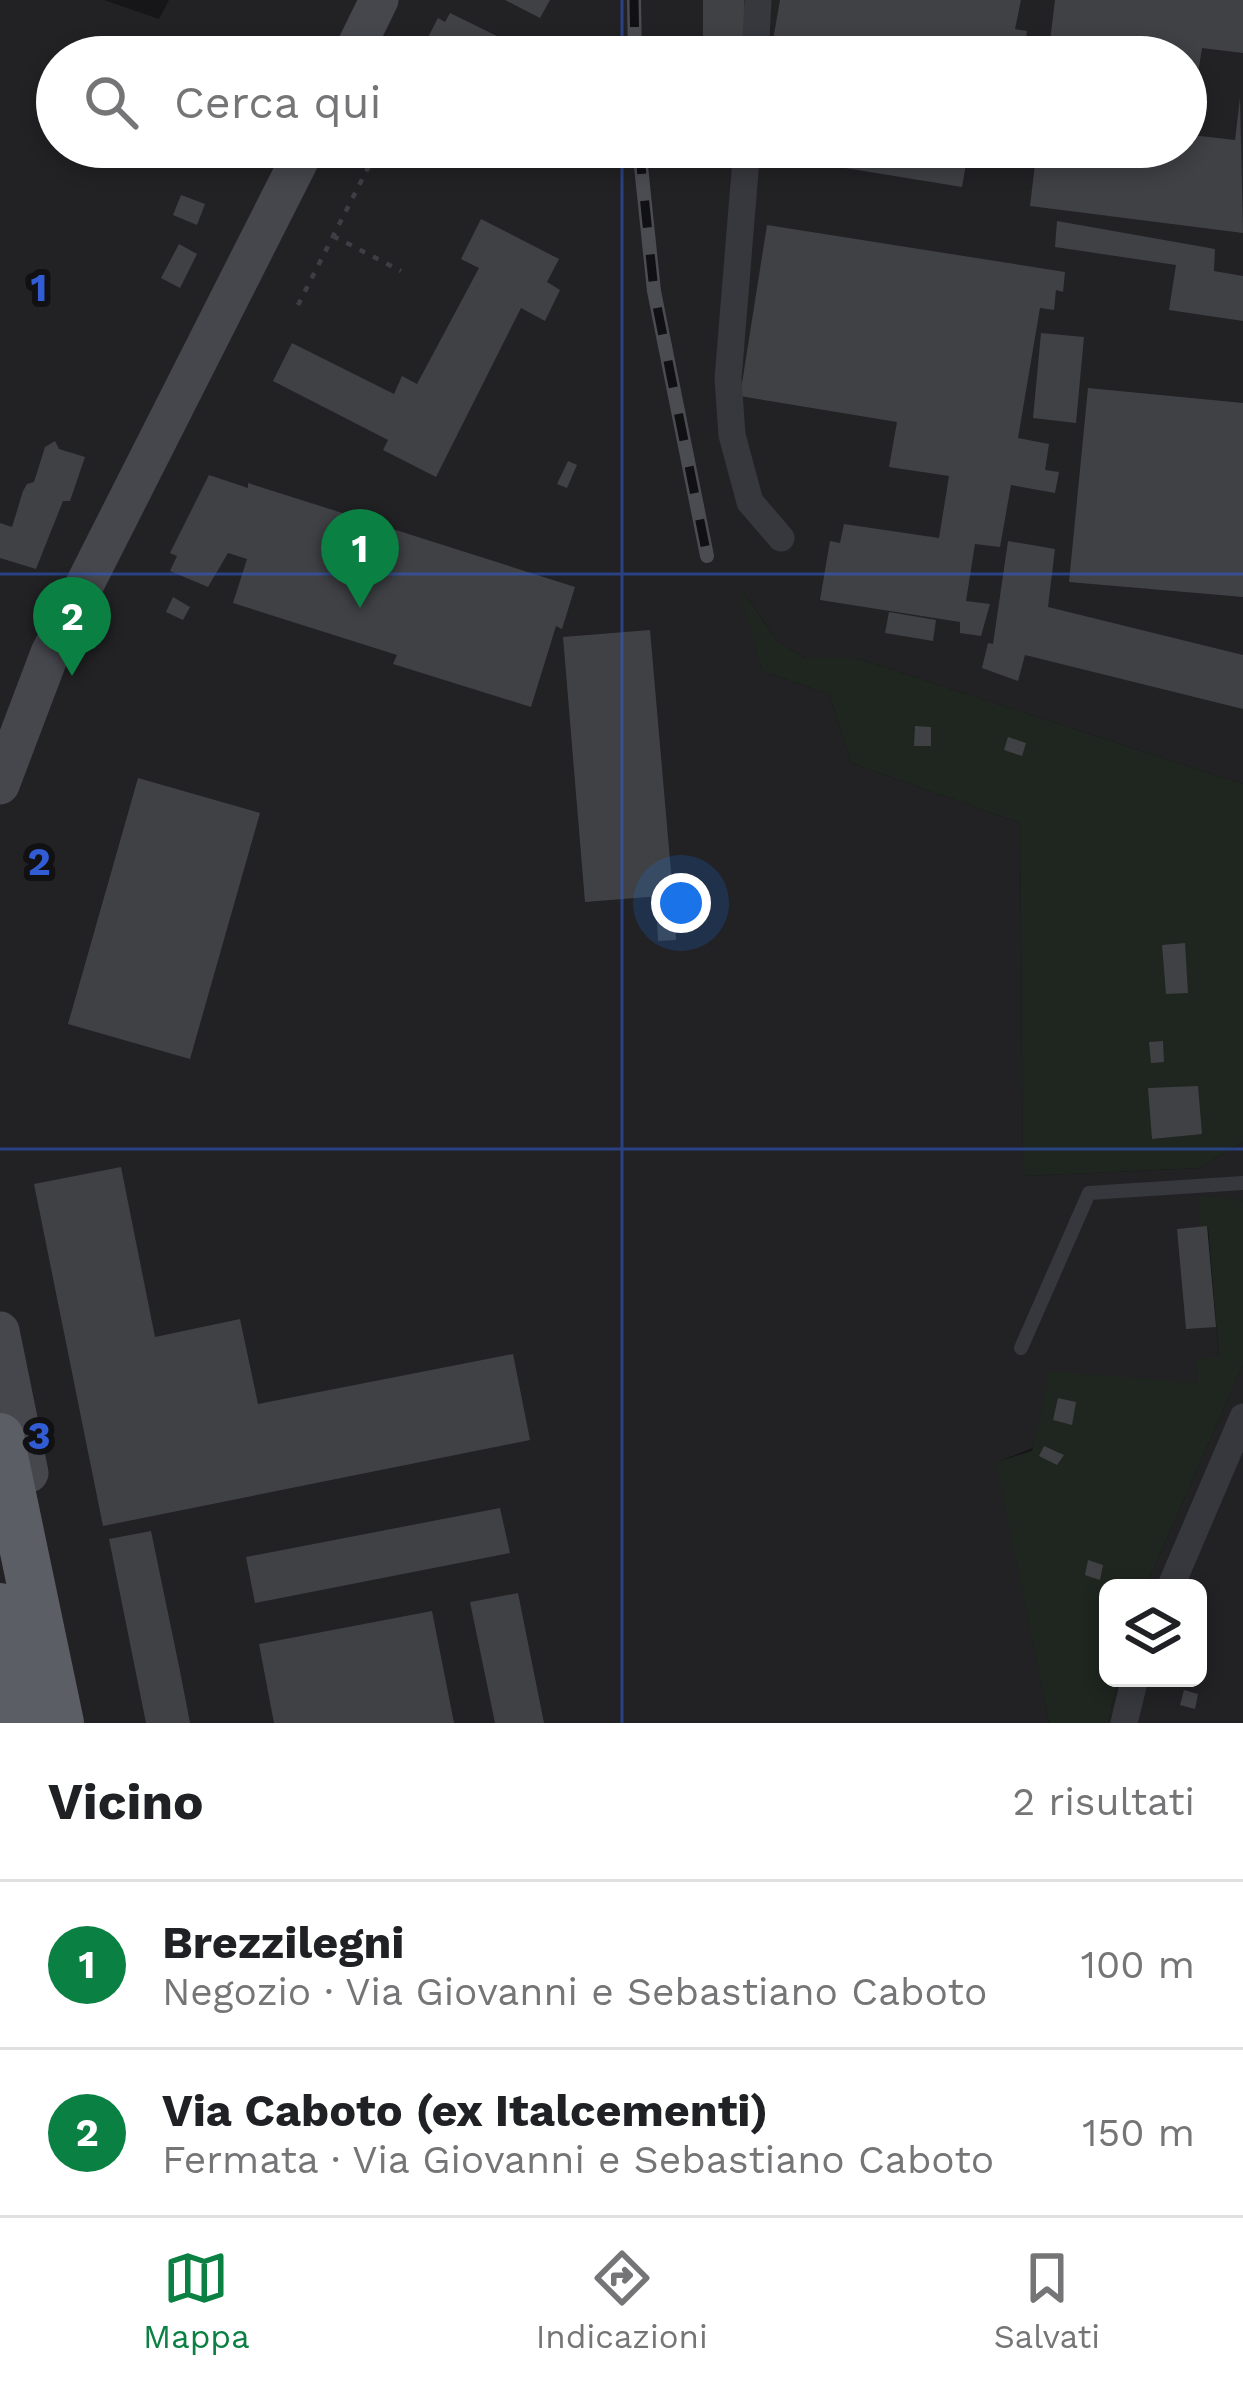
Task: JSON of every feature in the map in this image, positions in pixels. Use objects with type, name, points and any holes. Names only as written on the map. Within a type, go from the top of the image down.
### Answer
[{"type":"highway","points":[[0,1437],[60,1723]]},
{"type":"highway","points":[[0,1607],[23,1723]]},
{"type":"main road","points":[[361,36],[379,0]]},
{"type":"main road","points":[[0,785],[10,742],[50,653],[296,168]]},
{"type":"main road","points":[[0,1331],[77,1723]]},
{"type":"street","points":[[755,36],[758,0]]},
{"type":"street","points":[[745,168],[728,380],[732,435],[750,502],[781,538]]},
{"type":"street","points":[[1173,1579],[1243,1417]]},
{"type":"street","points":[[1124,1723],[1133,1687]]},
{"type":"lane","points":[[1021,1348],[1089,1193],[1243,1183]]},
{"type":"path","points":[[298,305],[367,168]]},
{"type":"path","points":[[333,236],[401,271]]},
{"type":"shaded area","points":[[0,0],[104,0],[159,19],[169,0],[1243,0],[1243,784],[856,658],[806,658],[779,643],[741,589],[762,671],[829,694],[851,763],[1020,823],[1023,1176],[1199,1168],[1243,1142],[1243,1202],[1239,1198],[1207,1226],[1219,1357],[1198,1383],[997,1462],[1049,1723],[0,1723]]},
{"type":"shaded area","points":[[738,585],[779,643],[806,658],[856,658],[1243,784],[1243,1142],[1199,1168],[1023,1176],[1020,823],[851,763],[829,694],[762,671]]},
{"type":"shaded area","points":[[1199,1196],[1243,1202],[1243,1365],[1149,1579],[1099,1579],[1099,1687],[1116,1687],[1108,1723],[1049,1723],[996,1462],[1032,1451],[1050,1371],[1198,1383],[1196,1359],[1219,1356],[1208,1227],[1199,1227]]},
{"type":"shaded area","points":[[1243,1365],[1243,1723],[1108,1723],[1116,1687],[1207,1687],[1207,1579],[1149,1579]]},
{"type":"building","points":[[505,0],[550,0],[540,18]]},
{"type":"building","points":[[703,0],[744,0],[744,36],[703,36]]},
{"type":"building","points":[[780,0],[1021,0],[1015,29],[1027,31],[1026,36],[774,36]]},
{"type":"building","points":[[1055,0],[1243,0],[1243,53],[1207,49],[1207,36],[1051,36]]},
{"type":"building","points":[[450,13],[497,36],[429,36],[438,18],[445,22]]},
{"type":"building","points":[[1240,98],[1243,233],[1030,206],[1035,168],[1207,168],[1207,137],[1235,140]]},
{"type":"building","points":[[845,168],[965,168],[962,187]]},
{"type":"building","points":[[181,195],[205,204],[197,225],[173,215]]},
{"type":"building","points":[[481,219],[559,259],[547,282],[560,290],[545,321],[521,308],[436,477],[383,450],[388,440],[273,381],[292,343],[394,394],[402,376],[417,384],[479,268],[461,259]]},
{"type":"building","points":[[1057,221],[1215,249],[1214,271],[1243,276],[1243,321],[1169,310],[1176,265],[1055,247]]},
{"type":"building","points":[[767,225],[1065,272],[1063,292],[1056,290],[1054,310],[1040,308],[1018,438],[1049,444],[1045,470],[1059,472],[1055,493],[1011,485],[1000,547],[975,544],[966,601],[990,604],[981,636],[960,633],[960,622],[820,600],[830,541],[840,543],[844,524],[939,538],[949,476],[889,467],[897,422],[740,396]]},
{"type":"building","points":[[179,244],[197,254],[180,288],[161,278]]},
{"type":"building","points":[[1041,333],[1084,337],[1076,423],[1033,418]]},
{"type":"building","points":[[1088,388],[1243,403],[1243,597],[1069,582]]},
{"type":"building","points":[[55,441],[59,449],[85,457],[70,501],[63,501],[36,569],[0,558],[0,523],[12,527],[45,447]]},
{"type":"building","points":[[568,461],[577,465],[567,488],[557,484]]},
{"type":"building","points":[[209,475],[248,488],[248,483],[575,587],[562,629],[556,626],[531,707],[393,664],[397,655],[233,603],[247,559],[228,553],[208,587],[170,571],[177,556],[170,553]]},
{"type":"building","points":[[1008,541],[1055,549],[1048,607],[1243,655],[1243,709],[1025,655],[1018,681],[982,668],[988,643],[993,644]]},
{"type":"building","points":[[173,597],[190,607],[183,620],[166,612]]},
{"type":"building","points":[[889,612],[936,620],[933,641],[885,633]]},
{"type":"building","points":[[650,630],[673,895],[585,902],[563,637]]},
{"type":"building","points":[[915,726],[931,727],[931,746],[914,746]]},
{"type":"building","points":[[1008,737],[1026,743],[1022,756],[1004,750]]},
{"type":"building","points":[[138,778],[260,813],[190,1059],[68,1024]]},
{"type":"building","points":[[675,920],[676,940],[658,941],[657,921]]},
{"type":"building","points":[[1185,943],[1188,993],[1166,994],[1162,945]]},
{"type":"building","points":[[1163,1041],[1164,1062],[1151,1063],[1149,1042]]},
{"type":"building","points":[[1198,1086],[1202,1134],[1152,1139],[1148,1088]]},
{"type":"building","points":[[121,1167],[155,1337],[240,1319],[258,1404],[513,1354],[530,1440],[103,1526],[34,1184]]},
{"type":"building","points":[[1207,1226],[1216,1327],[1186,1329],[1177,1229]]},
{"type":"building","points":[[1058,1398],[1076,1402],[1072,1425],[1053,1420]]},
{"type":"building","points":[[1044,1446],[1064,1455],[1057,1465],[1039,1456]]},
{"type":"building","points":[[500,1508],[510,1553],[255,1603],[246,1557]]},
{"type":"building","points":[[151,1531],[190,1723],[146,1723],[109,1539]]},
{"type":"building","points":[[1088,1560],[1103,1565],[1099,1580],[1085,1575]]},
{"type":"building","points":[[518,1593],[544,1723],[495,1723],[470,1602]]},
{"type":"building","points":[[432,1611],[454,1723],[274,1723],[259,1644]]},
{"type":"building","points":[[1184,1690],[1198,1694],[1195,1709],[1180,1705]]},
{"type":"railway","points":[[634,0],[635,36]]},
{"type":"railway","points":[[641,168],[654,291],[707,556]]},
{"type":"place","name":"Brezzilegni","points":[[360,608]]},
{"type":"place","name":"Via Caboto (ex Italcementi)","points":[[72,676]]}]
